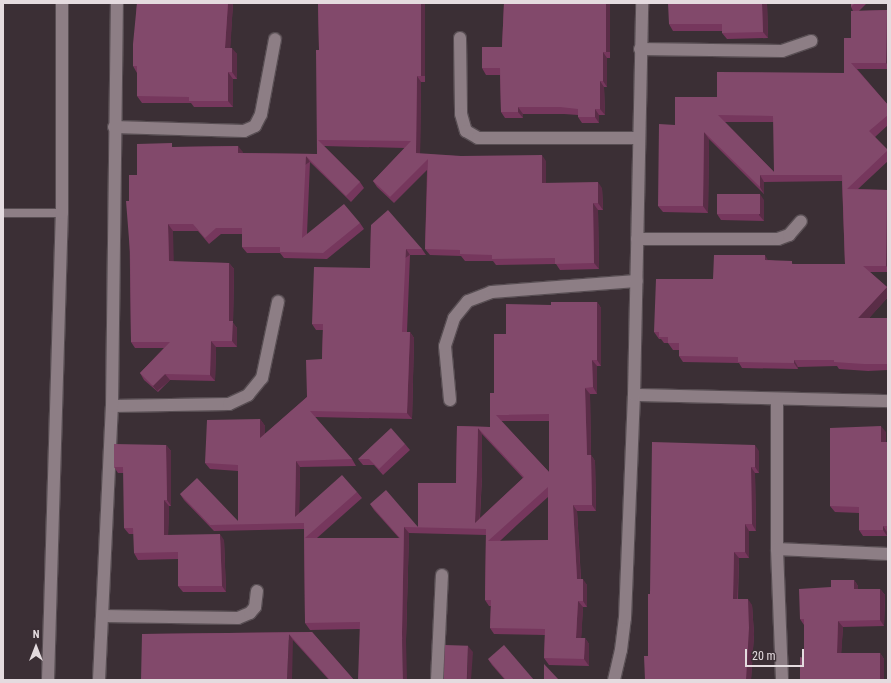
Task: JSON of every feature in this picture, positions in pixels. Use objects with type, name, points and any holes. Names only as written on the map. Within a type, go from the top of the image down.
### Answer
[{"type":"street","points":[[48,680],[62,212],[62,3]]},
{"type":"street","points":[[99,680],[112,406],[114,127],[117,3]]},
{"type":"street","points":[[614,680],[621,650],[625,618],[634,395],[637,282],[638,138],[642,3]]},
{"type":"street","points":[[460,38],[461,114],[466,130],[478,138],[638,138]]},
{"type":"street","points":[[114,127],[244,130],[255,126],[261,114],[275,39]]},
{"type":"street","points":[[640,49],[782,51],[811,41]]},
{"type":"street","points":[[637,239],[778,239],[789,235],[801,221]]},
{"type":"street","points":[[450,400],[445,346],[454,318],[468,301],[491,292],[637,282]]},
{"type":"street","points":[[112,406],[228,404],[248,395],[262,378],[278,302]]},
{"type":"street","points":[[634,395],[777,400],[888,401]]},
{"type":"street","points":[[777,400],[777,549],[782,680]]},
{"type":"street","points":[[777,549],[888,554]]},
{"type":"street","points":[[436,680],[442,575]]},
{"type":"street","points":[[103,616],[238,618],[250,613],[255,607],[257,591]]},
{"type":"lane","points":[[3,212],[62,212]]},
{"type":"building","points":[[137,3],[228,3],[225,48],[232,48],[232,72],[228,72],[228,101],[189,101],[189,97],[137,96],[137,66],[133,66],[133,44]]},
{"type":"building","points":[[318,3],[421,3],[421,76],[417,76],[416,153],[461,156],[542,155],[542,183],[598,182],[598,203],[593,203],[594,263],[555,264],[555,258],[492,259],[492,255],[460,254],[460,250],[425,249],[428,159],[390,197],[373,181],[411,141],[318,140],[360,182],[346,196],[306,156],[302,238],[344,204],[360,223],[323,253],[280,252],[280,247],[242,247],[242,228],[216,228],[205,238],[193,224],[168,224],[169,261],[229,263],[229,321],[233,321],[232,341],[211,341],[210,375],[165,374],[153,386],[140,373],[170,342],[131,342],[130,252],[126,201],[129,201],[129,175],[137,175],[137,144],[172,143],[172,147],[238,146],[238,153],[317,154],[316,50],[319,50]]},
{"type":"building","points":[[504,3],[606,3],[606,52],[603,52],[603,81],[600,81],[600,109],[595,109],[595,117],[578,117],[578,109],[560,107],[518,107],[518,112],[501,112],[500,68],[482,68],[482,47],[502,47]]},
{"type":"building","points":[[668,3],[762,3],[763,32],[722,33],[722,24],[669,24]]},
{"type":"building","points":[[887,10],[886,63],[851,63],[888,105],[888,115],[869,131],[888,150],[847,189],[887,190],[886,266],[863,266],[887,287],[858,318],[888,318],[888,364],[834,362],[834,360],[794,360],[794,363],[738,362],[738,357],[679,356],[679,343],[668,343],[668,337],[659,337],[659,332],[654,332],[656,279],[713,279],[714,255],[765,255],[765,260],[792,261],[792,264],[845,264],[842,175],[760,175],[760,187],[704,132],[703,206],[658,206],[659,124],[675,125],[675,97],[717,97],[717,72],[844,73],[844,38],[851,38],[851,11]],"holes":[[[718,115],[773,116],[774,172]]]},
{"type":"building","points":[[717,194],[760,194],[760,214],[717,214]]},
{"type":"building","points":[[388,210],[422,249],[406,249],[402,332],[410,332],[407,413],[310,411],[352,459],[296,461],[295,517],[342,475],[357,492],[305,538],[400,538],[370,504],[386,490],[418,527],[418,483],[456,483],[457,426],[490,427],[490,393],[494,393],[494,334],[506,334],[506,304],[551,305],[551,302],[597,302],[597,360],[592,360],[593,387],[585,388],[587,455],[591,455],[592,505],[573,505],[577,579],[583,579],[583,601],[578,601],[576,638],[585,638],[584,659],[544,658],[545,629],[490,628],[491,600],[485,600],[486,529],[404,527],[402,633],[403,680],[358,680],[360,622],[305,623],[304,523],[210,525],[180,494],[197,478],[238,521],[238,465],[205,463],[207,420],[260,419],[260,438],[307,397],[306,360],[322,359],[323,324],[312,324],[314,267],[370,268],[371,225]],"holes":[[[549,414],[549,472],[496,415]],[[478,428],[524,477],[475,523]],[[548,487],[548,540],[488,541]]]},
{"type":"building","points":[[881,426],[881,442],[888,442],[888,526],[883,526],[883,530],[859,530],[859,507],[830,506],[830,428]]},
{"type":"building","points":[[391,428],[405,444],[379,469],[369,459],[358,459]]},
{"type":"building","points":[[652,442],[755,445],[755,467],[751,467],[752,524],[745,524],[745,552],[734,552],[733,599],[748,599],[749,628],[746,680],[645,680],[644,656],[648,656],[648,594],[650,594]]},
{"type":"building","points":[[114,444],[166,445],[167,500],[164,500],[164,535],[220,534],[222,586],[178,586],[178,552],[134,553],[133,528],[124,528],[123,467],[114,467]]},
{"type":"building","points":[[831,580],[854,580],[854,589],[880,589],[880,620],[838,621],[837,653],[880,653],[880,680],[800,680],[800,657],[804,658],[804,619],[800,619],[799,589],[831,587]]},
{"type":"building","points":[[312,632],[354,680],[330,680],[289,634],[287,680],[141,680],[142,634]]},
{"type":"building","points":[[445,645],[468,646],[467,680],[444,680]]},
{"type":"building","points":[[504,645],[534,680],[506,680],[488,659]]},
{"type":"building","points":[[544,664],[559,680],[544,680]]}]
